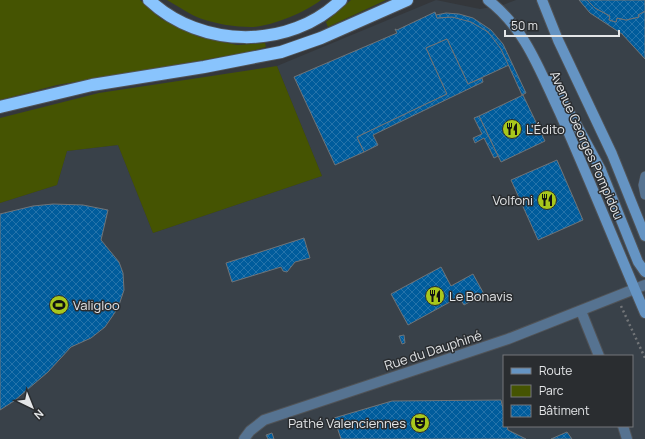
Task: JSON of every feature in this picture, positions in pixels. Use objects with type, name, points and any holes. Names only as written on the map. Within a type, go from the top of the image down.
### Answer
[{"type":"highway","points":[[149,0],[170,16],[189,26],[223,36],[245,37],[272,35],[298,28],[319,18],[341,0]]},
{"type":"highway","points":[[0,107],[92,85],[210,66],[281,52],[321,38],[407,0]]},
{"type":"main road","name":"Avenue Georges Pompidou","points":[[488,0],[507,16],[526,42],[588,175],[645,313]]},
{"type":"main road","name":"Avenue Georges Pompidou","points":[[542,0],[558,40],[612,154],[645,236]]},
{"type":"main road","points":[[526,42],[574,120],[601,170],[638,262],[645,272]]},
{"type":"main road","points":[[634,288],[645,297]]},
{"type":"street","name":"Rue du Dauphiné","points":[[244,439],[250,431],[264,420],[508,339],[581,311],[634,288],[645,285]]},
{"type":"street","points":[[581,311],[599,355]]},
{"type":"street","points":[[623,427],[627,439]]},
{"type":"lane","points":[[645,176],[643,184],[645,195]]},
{"type":"path","points":[[616,296],[645,358]]},
{"type":"shaded area","points":[[436,0],[480,9],[503,5],[516,0],[645,0],[645,439],[0,439],[0,203],[57,185],[67,151],[118,145],[153,233],[322,176],[277,66]]},
{"type":"green space","points":[[0,0],[140,0],[161,19],[199,37],[237,45],[265,43],[266,47],[244,53],[57,85],[0,100]]},
{"type":"green space","points":[[167,0],[321,0],[314,5],[278,22],[251,27],[226,25],[202,19]]},
{"type":"green space","points":[[351,0],[386,0],[328,27],[326,22]]},
{"type":"green space","points":[[277,66],[322,176],[153,233],[118,145],[67,151],[57,185],[0,203],[0,118],[99,93]]},
{"type":"building","points":[[579,0],[587,0],[595,8],[610,16],[609,20],[616,22],[617,18],[626,20],[639,17],[638,15],[645,11],[645,59],[622,34],[590,13]]},
{"type":"building","points":[[587,0],[645,0],[645,11],[638,15],[639,17],[626,20],[617,18],[616,22],[609,20],[610,16],[595,8]]},
{"type":"building","points":[[435,12],[437,18],[452,17],[465,19],[483,28],[493,37],[509,65],[468,84],[447,39],[426,48],[447,94],[357,137],[364,152],[335,165],[294,77],[397,33],[395,29],[397,30]]},
{"type":"building","points":[[446,13],[459,14],[473,18],[491,30],[503,44],[526,93],[522,95],[501,49],[488,32],[471,22],[452,17],[437,18],[436,15]]},
{"type":"building","points":[[447,39],[468,84],[482,78],[483,82],[373,135],[378,145],[364,152],[357,137],[447,94],[426,48]]},
{"type":"building","name":"L'Édito","points":[[523,95],[545,141],[501,162],[479,116]]},
{"type":"building","points":[[479,116],[498,156],[494,158],[484,138],[475,143],[473,138],[482,134],[474,118]]},
{"type":"building","name":"Volfoni","points":[[557,160],[583,220],[538,240],[511,180]]},
{"type":"building","name":"Valigloo","points":[[53,204],[83,205],[108,210],[101,240],[119,262],[123,273],[124,290],[118,308],[105,327],[91,338],[71,347],[48,372],[14,401],[0,410],[0,214],[33,206]]},
{"type":"building","points":[[304,238],[310,258],[295,262],[287,272],[283,271],[281,267],[232,282],[226,263]]},
{"type":"building","points":[[441,267],[451,286],[473,274],[484,294],[464,305],[459,297],[408,325],[391,294]]},
{"type":"building","points":[[404,335],[405,343],[402,344],[399,336]]},
{"type":"building","name":"Pathé Valenciennes","points":[[501,400],[503,409],[503,427],[507,427],[508,430],[526,439],[341,439],[334,418],[392,401]]},
{"type":"building","points":[[567,432],[572,439],[551,439]]},
{"type":"building","points":[[272,433],[274,439],[268,439],[266,435]]},
{"type":"place","name":"L'Édito","points":[[512,129]]},
{"type":"place","name":"Volfoni","points":[[547,200]]},
{"type":"place","name":"Le Bonavis","points":[[435,296]]},
{"type":"place","name":"Valigloo","points":[[59,305]]},
{"type":"place","name":"Pathé Valenciennes","points":[[420,423]]}]
